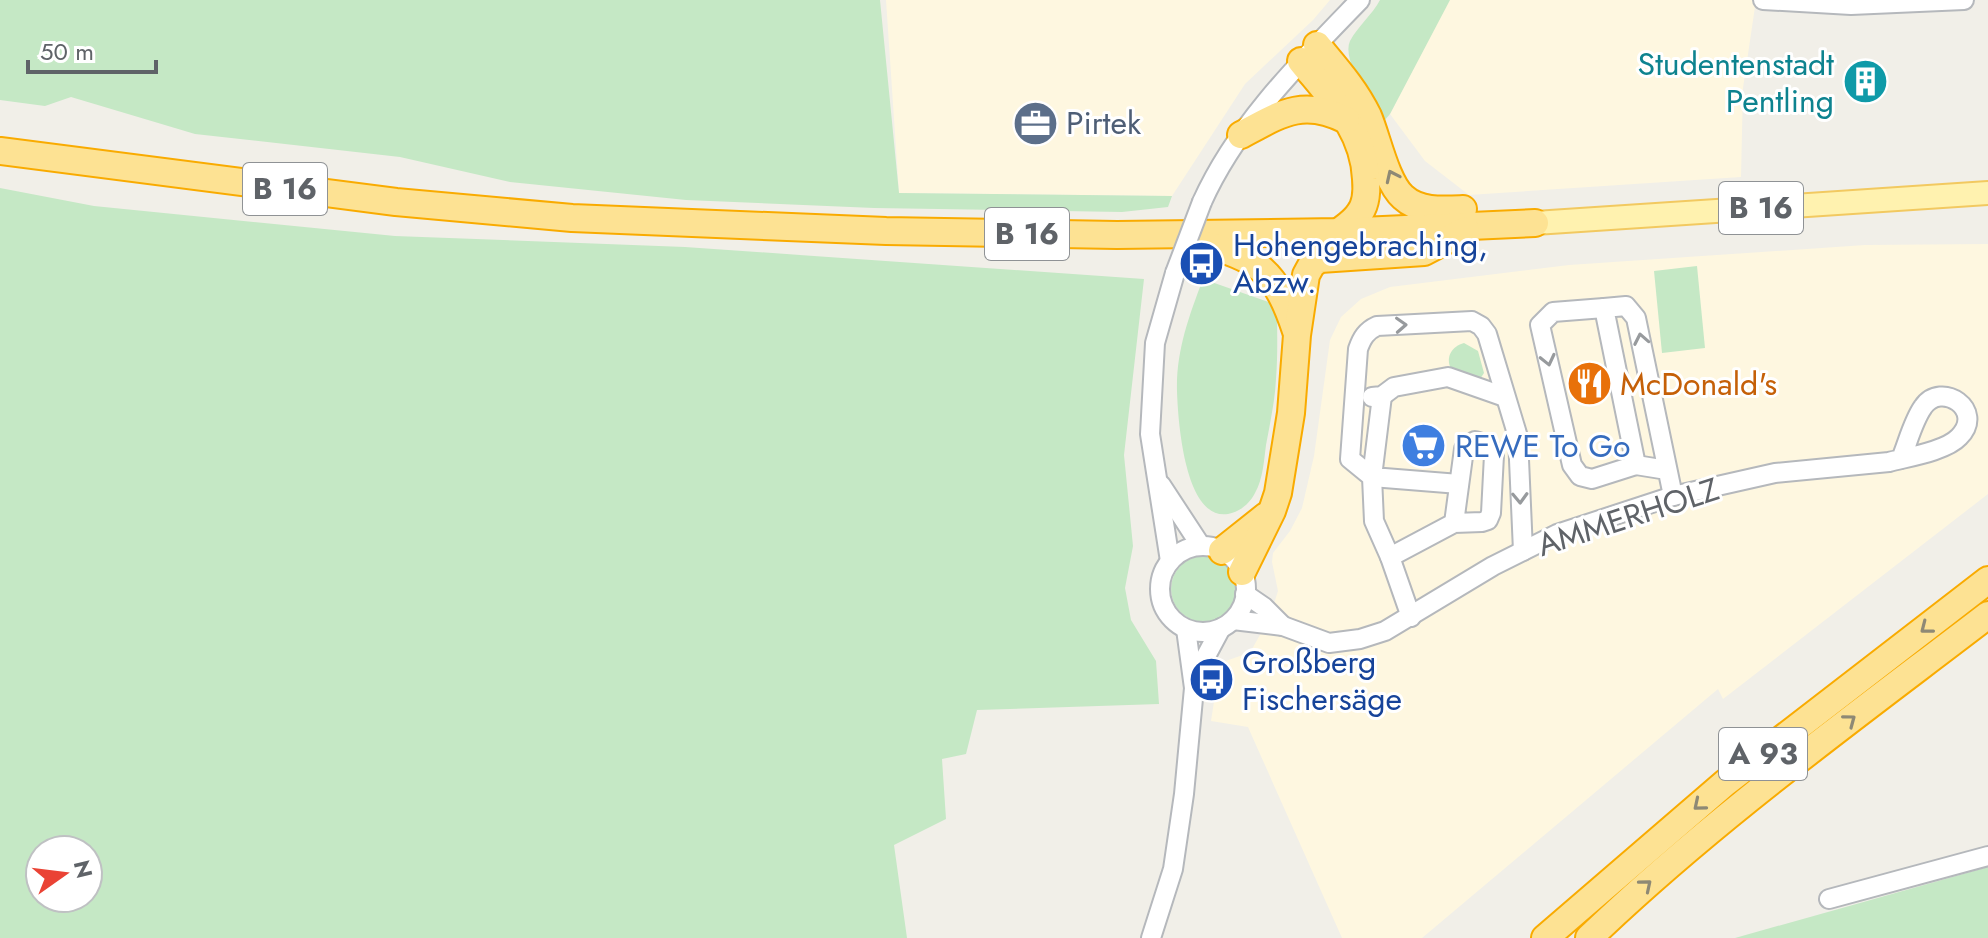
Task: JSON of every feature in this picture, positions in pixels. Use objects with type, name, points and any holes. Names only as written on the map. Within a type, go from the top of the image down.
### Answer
[{"type":"highway","points":[[1309,53],[1360,142],[1366,164],[1366,190],[1358,216],[1339,232]]},
{"type":"highway","points":[[1309,53],[1353,90],[1367,115],[1392,180],[1403,197],[1430,210],[1506,208],[1535,223]]},
{"type":"highway","points":[[1241,135],[1282,113],[1301,108],[1332,113],[1349,122]]},
{"type":"highway","name":"B 16","points":[[0,151],[365,199],[572,218],[886,231],[1168,235],[1339,232],[1535,223]]},
{"type":"highway","points":[[1244,583],[1278,493],[1291,413],[1297,335],[1306,275],[1312,264],[1320,259],[1424,252],[1473,226]]},
{"type":"highway","points":[[1168,235],[1252,261],[1272,279],[1286,300],[1297,335]]},
{"type":"highway","points":[[1212,549],[1272,511]]},
{"type":"highway","name":"A 93","points":[[1545,938],[1725,783],[1988,580]]},
{"type":"highway","name":"A 93","points":[[1589,938],[1637,892],[1788,768],[1988,615]]},
{"type":"main road","name":"B 16","points":[[1535,223],[1988,193]]},
{"type":"street","points":[[1170,561],[1150,434],[1155,343],[1175,273],[1202,202],[1220,166],[1241,135],[1309,53],[1360,0]]},
{"type":"street","points":[[1763,0],[1851,5],[1964,0]]},
{"type":"street","points":[[1667,470],[1636,465],[1592,479],[1580,476],[1572,465],[1540,325],[1553,312],[1626,306],[1636,318],[1673,496]]},
{"type":"street","points":[[1604,308],[1636,465]]},
{"type":"street","points":[[1459,484],[1372,477],[1350,459],[1358,349],[1364,334],[1370,329],[1377,326],[1472,321],[1487,334],[1518,437],[1523,551]]},
{"type":"street","points":[[1354,399],[1382,396],[1394,387],[1448,377],[1505,397]]},
{"type":"street","points":[[1382,396],[1372,477],[1374,521],[1411,617]]},
{"type":"street","points":[[1390,557],[1454,523],[1488,520],[1491,513],[1492,449],[1475,441],[1464,449],[1454,523]]},
{"type":"street","name":"AMMERHOLZ","points":[[1227,624],[1283,626],[1329,643],[1360,639],[1385,631],[1493,566],[1557,534],[1673,496],[1775,473],[1901,459]]},
{"type":"street","points":[[1157,477],[1212,549],[1234,560],[1244,583],[1242,608],[1206,656],[1194,688]]},
{"type":"street","points":[[1212,549],[1189,549],[1170,561],[1163,573],[1161,599],[1166,612],[1186,629],[1198,632],[1227,624]]},
{"type":"street","name":"AMMERHOLZ","points":[[1244,583],[1283,626]]},
{"type":"street","points":[[1151,938],[1173,869],[1184,794],[1194,688],[1186,629]]},
{"type":"street","points":[[1829,899],[1988,856]]},
{"type":"shaded area","points":[[886,0],[1330,0],[1245,84],[1172,196],[899,193]]},
{"type":"shaded area","points":[[1449,0],[1756,0],[1743,88],[1741,177],[1469,195],[1425,161],[1390,114]]},
{"type":"shaded area","points":[[1988,244],[1988,494],[1723,699],[1718,689],[1422,938],[1342,938],[1248,727],[1211,721],[1220,663],[1252,649],[1269,619],[1278,591],[1273,553],[1302,508],[1314,456],[1330,340],[1341,317],[1361,299],[1390,287],[1569,265],[1865,245]]},
{"type":"green space","points":[[0,0],[880,0],[899,193],[1172,196],[1168,207],[1122,212],[874,208],[686,200],[510,182],[400,157],[195,134],[71,97],[45,106],[0,100]]},
{"type":"green space","points":[[1380,0],[1450,0],[1384,121],[1359,82],[1348,49],[1353,36]]},
{"type":"green space","points":[[0,188],[94,206],[395,236],[685,247],[1144,279],[1124,455],[1133,546],[1125,588],[1131,620],[1156,661],[1159,704],[977,710],[966,754],[942,759],[946,819],[894,845],[907,938],[0,938]]},
{"type":"green space","points":[[1697,266],[1705,348],[1662,353],[1654,271]]},
{"type":"green space","points":[[1203,279],[1277,305],[1275,387],[1261,476],[1250,500],[1228,514],[1214,512],[1202,502],[1193,486],[1179,424],[1177,391],[1181,348]]},
{"type":"green space","points":[[1464,343],[1478,351],[1484,373],[1480,379],[1451,369],[1451,353]]},
{"type":"green space","points":[[1198,556],[1210,556],[1222,561],[1232,571],[1237,589],[1235,602],[1222,617],[1210,622],[1198,622],[1186,617],[1176,607],[1171,595],[1171,583],[1176,571],[1186,561]]},
{"type":"green space","points":[[1988,867],[1988,938],[1735,938]]},
{"type":"place","name":"Studentenstadt Pentling","points":[[1865,82]]},
{"type":"place","name":"Pirtek","points":[[1035,123]]},
{"type":"place","name":"Hohengebraching, Abzw.","points":[[1202,263]]},
{"type":"place","name":"McDonald's","points":[[1589,384]]},
{"type":"place","name":"REWE To Go","points":[[1424,446]]},
{"type":"place","name":"Großberg Fischersäge","points":[[1211,680]]}]
